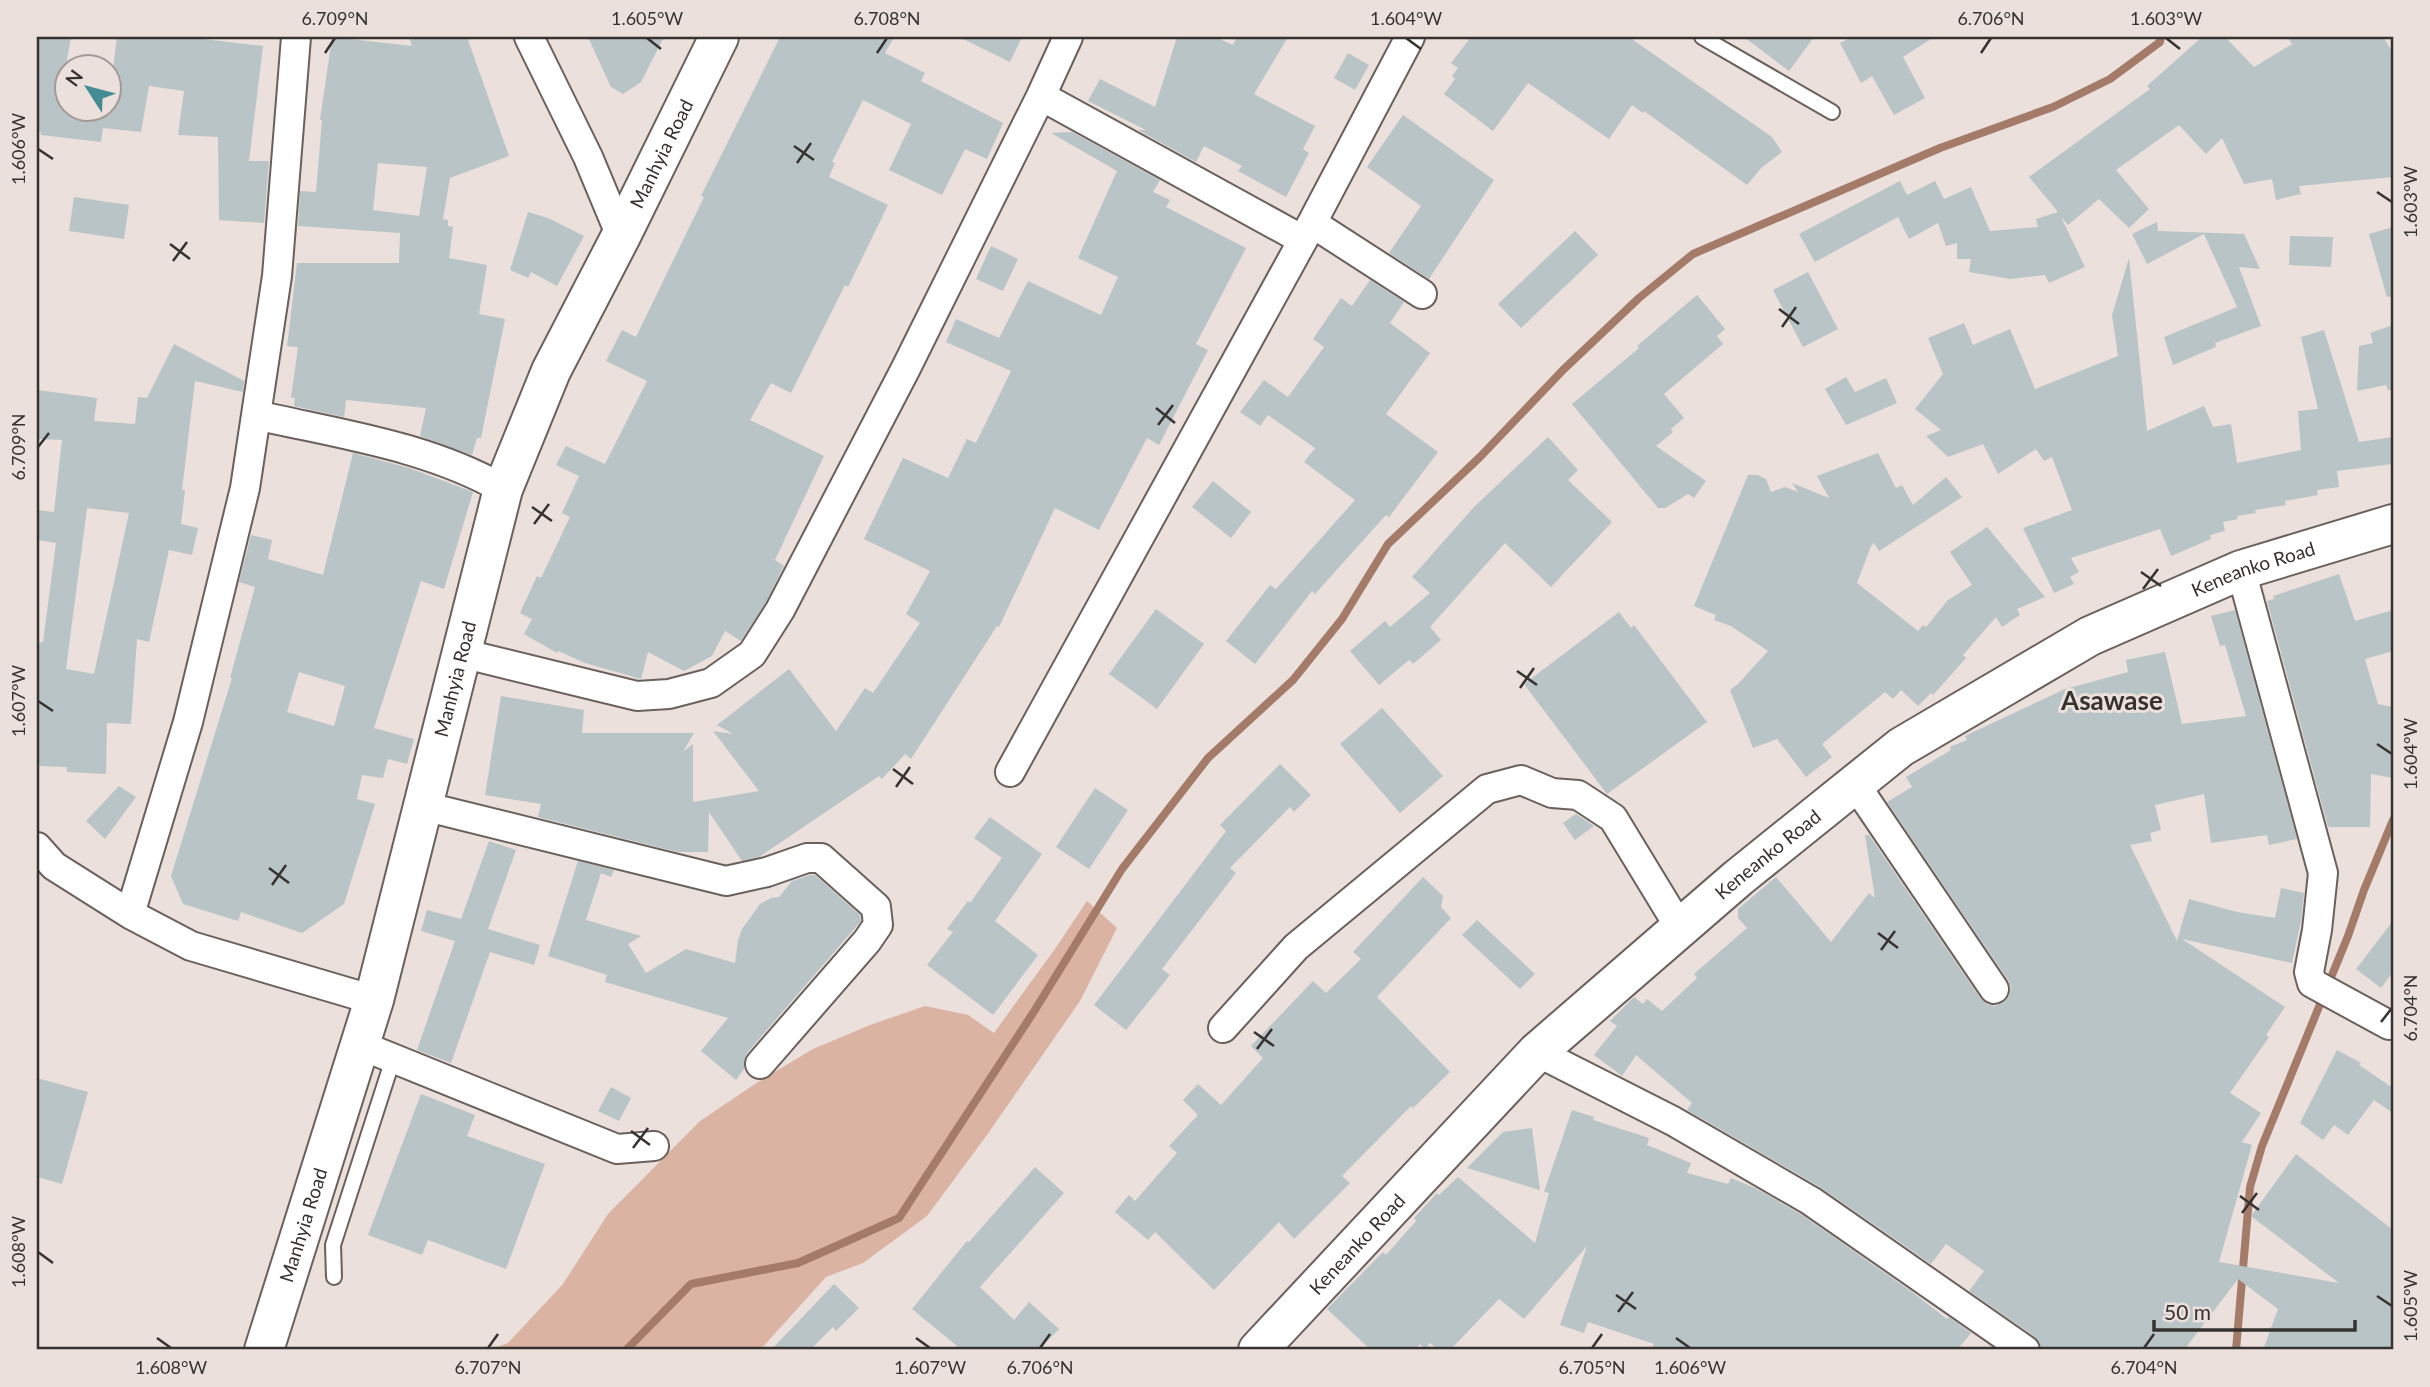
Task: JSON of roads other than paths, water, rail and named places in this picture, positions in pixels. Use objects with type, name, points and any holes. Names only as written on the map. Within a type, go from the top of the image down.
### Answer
[{"type":"street","points":[[130,914],[188,722],[245,488],[277,276],[296,37]]},
{"type":"street","points":[[529,37],[588,157],[621,236]]},
{"type":"street","name":"Manhyia Road","points":[[264,1350],[377,1052],[374,1000],[503,489],[551,371],[719,37]]},
{"type":"street","points":[[461,653],[637,696],[669,694],[711,683],[752,654],[780,610],[900,380],[1068,37]]},
{"type":"street","points":[[1010,772],[1307,231],[1410,37]]},
{"type":"street","points":[[1041,96],[1307,231],[1422,294]]},
{"type":"street","points":[[256,415],[414,451],[475,473],[503,489]]},
{"type":"street","name":"Keneanko Road","points":[[1258,1350],[1537,1052],[1738,878],[1901,747],[2090,636],[2241,570],[2393,524]]},
{"type":"street","points":[[2241,570],[2323,873],[2309,972],[2324,989],[2389,1025]]},
{"type":"street","points":[[1223,1028],[1307,938],[1487,789],[1521,780],[1552,793],[1578,795],[1613,818],[1680,928]]},
{"type":"street","points":[[1855,784],[1994,989]]},
{"type":"street","points":[[423,806],[726,881],[767,872],[807,858],[821,858],[876,907],[878,926],[760,1064]]},
{"type":"street","points":[[37,847],[54,866],[130,914],[191,946],[374,1000]]},
{"type":"street","points":[[377,1052],[617,1149],[654,1146]]},
{"type":"street","points":[[1537,1052],[1673,1121],[1811,1201],[2025,1350]]},
{"type":"lane","points":[[1702,37],[1832,112]]},
{"type":"lane","points":[[334,1277],[333,1245],[377,1052]]},
{"type":"waterway","points":[[626,1350],[691,1284],[798,1263],[899,1218],[1033,1013],[1122,869],[1208,758],[1293,680],[1342,619],[1388,544],[1480,457],[1564,369],[1639,298],[1693,254],[1940,148],[2053,107],[2110,79],[2160,42],[2161,37]]},
{"type":"waterway","points":[[2236,1350],[2250,1187],[2262,1146],[2393,820]]},
{"type":"district","name":"Asawase","points":[[2112,701]]}]
